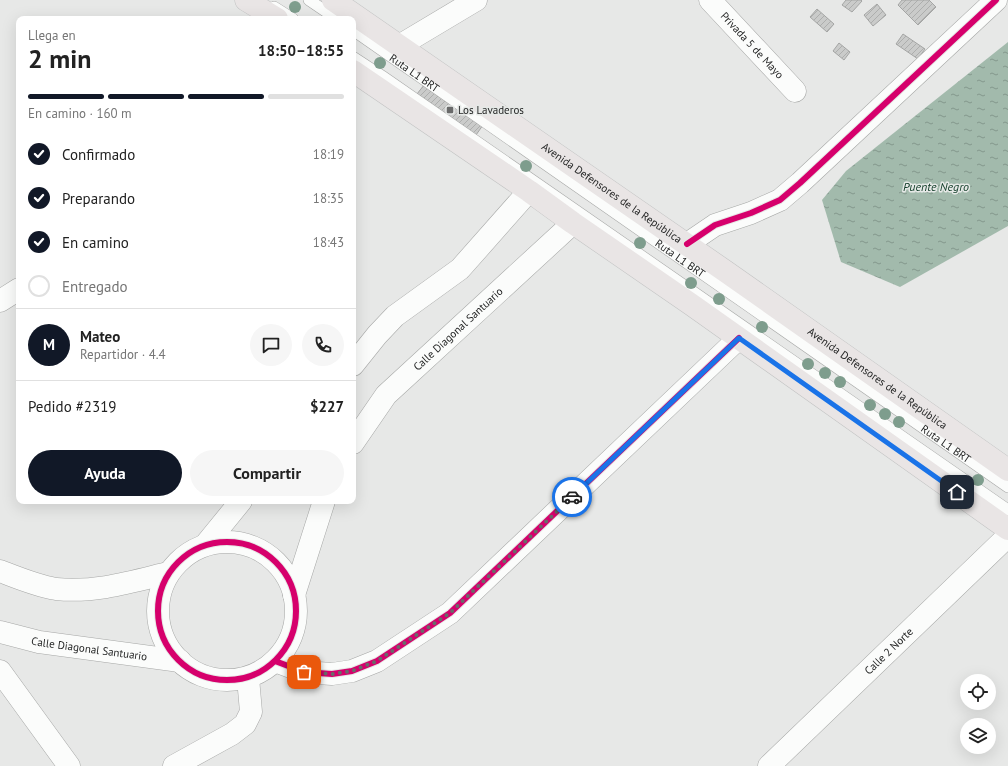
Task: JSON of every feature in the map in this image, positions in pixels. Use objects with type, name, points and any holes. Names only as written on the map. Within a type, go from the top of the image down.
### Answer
[{"type":"main road","points":[[246,0],[272,16]]},
{"type":"main road","name":"Avenida Defensores de la República","points":[[333,0],[686,244],[1008,470]]},
{"type":"main road","points":[[356,73],[529,191],[1008,529]]},
{"type":"street","points":[[399,46],[476,0]]},
{"type":"street","name":"Privada 5 de Mayo","points":[[710,0],[795,91]]},
{"type":"street","points":[[686,244],[715,225],[751,214],[780,200],[800,184],[996,0]]},
{"type":"street","points":[[356,361],[377,335],[395,316],[460,269],[529,191]]},
{"type":"street","name":"Calle Diagonal Santuario","points":[[356,439],[386,395],[573,223]]},
{"type":"street","points":[[0,301],[16,291]]},
{"type":"street","points":[[275,661],[304,672],[332,674],[352,671],[377,661],[450,613],[739,338]]},
{"type":"street","points":[[206,544],[239,504]]},
{"type":"street","points":[[294,595],[323,504]]},
{"type":"street","name":"Calle 2 Norte","points":[[783,762],[1008,536]]},
{"type":"street","points":[[228,541],[250,546],[270,557],[285,574],[294,595],[296,613],[294,630],[286,647],[275,661],[248,678],[238,679],[218,679],[198,673],[180,662],[168,647],[160,629],[157,610],[160,591],[168,573],[178,561],[191,551],[206,544],[228,541]]},
{"type":"street","points":[[0,571],[28,582],[55,589],[73,590],[94,590],[168,573]]},
{"type":"street","name":"Calle Diagonal Santuario","points":[[0,632],[39,642],[180,662]]},
{"type":"street","points":[[0,672],[69,766]]},
{"type":"street","points":[[174,766],[232,734],[245,724],[251,712],[248,678]]},
{"type":"lane","points":[[264,0],[288,16]]},
{"type":"lane","points":[[309,0],[333,16]]},
{"type":"lane","name":"Ruta L1 BRT","points":[[356,32],[1008,487]]},
{"type":"lane","name":"Ruta L1 BRT","points":[[356,72],[395,85],[1008,510]]},
{"type":"water","name":"Puente Negro","points":[[1008,42],[1008,226],[900,287],[841,262],[822,200],[846,171]]},
{"type":"building","points":[[846,0],[862,1],[852,12],[842,5]]},
{"type":"building","points":[[902,0],[929,0],[936,7],[918,25],[898,5]]},
{"type":"building","points":[[877,4],[886,15],[873,26],[864,15]]},
{"type":"building","points":[[817,9],[834,24],[827,32],[810,17]]},
{"type":"building","points":[[903,34],[925,49],[918,59],[896,44]]},
{"type":"building","points":[[839,43],[850,52],[844,60],[833,51]]},
{"type":"building","points":[[424,85],[483,125],[476,135],[417,94]]},
{"type":"cycle path","points":[[687,244],[715,225],[751,213],[780,200],[996,0]]},
{"type":"cycle path","points":[[275,661],[304,672],[332,674],[352,671],[377,661],[450,613],[739,338]]},
{"type":"cycle path","points":[[220,542],[234,542],[253,547],[276,562],[291,585],[295,598],[296,611],[295,624],[291,637],[276,660],[253,675],[234,680],[220,680],[201,675],[178,660],[163,637],[158,618],[158,604],[163,585],[178,562],[201,547],[220,542]]},
{"type":"way so far","points":[[304,672],[332,674],[352,671],[377,661],[450,613],[572,497]]},
{"type":"place","name":"Los Lavaderos","points":[[450,110]]},
{"type":"route","points":[[572,497],[739,338],[957,492]]}]
